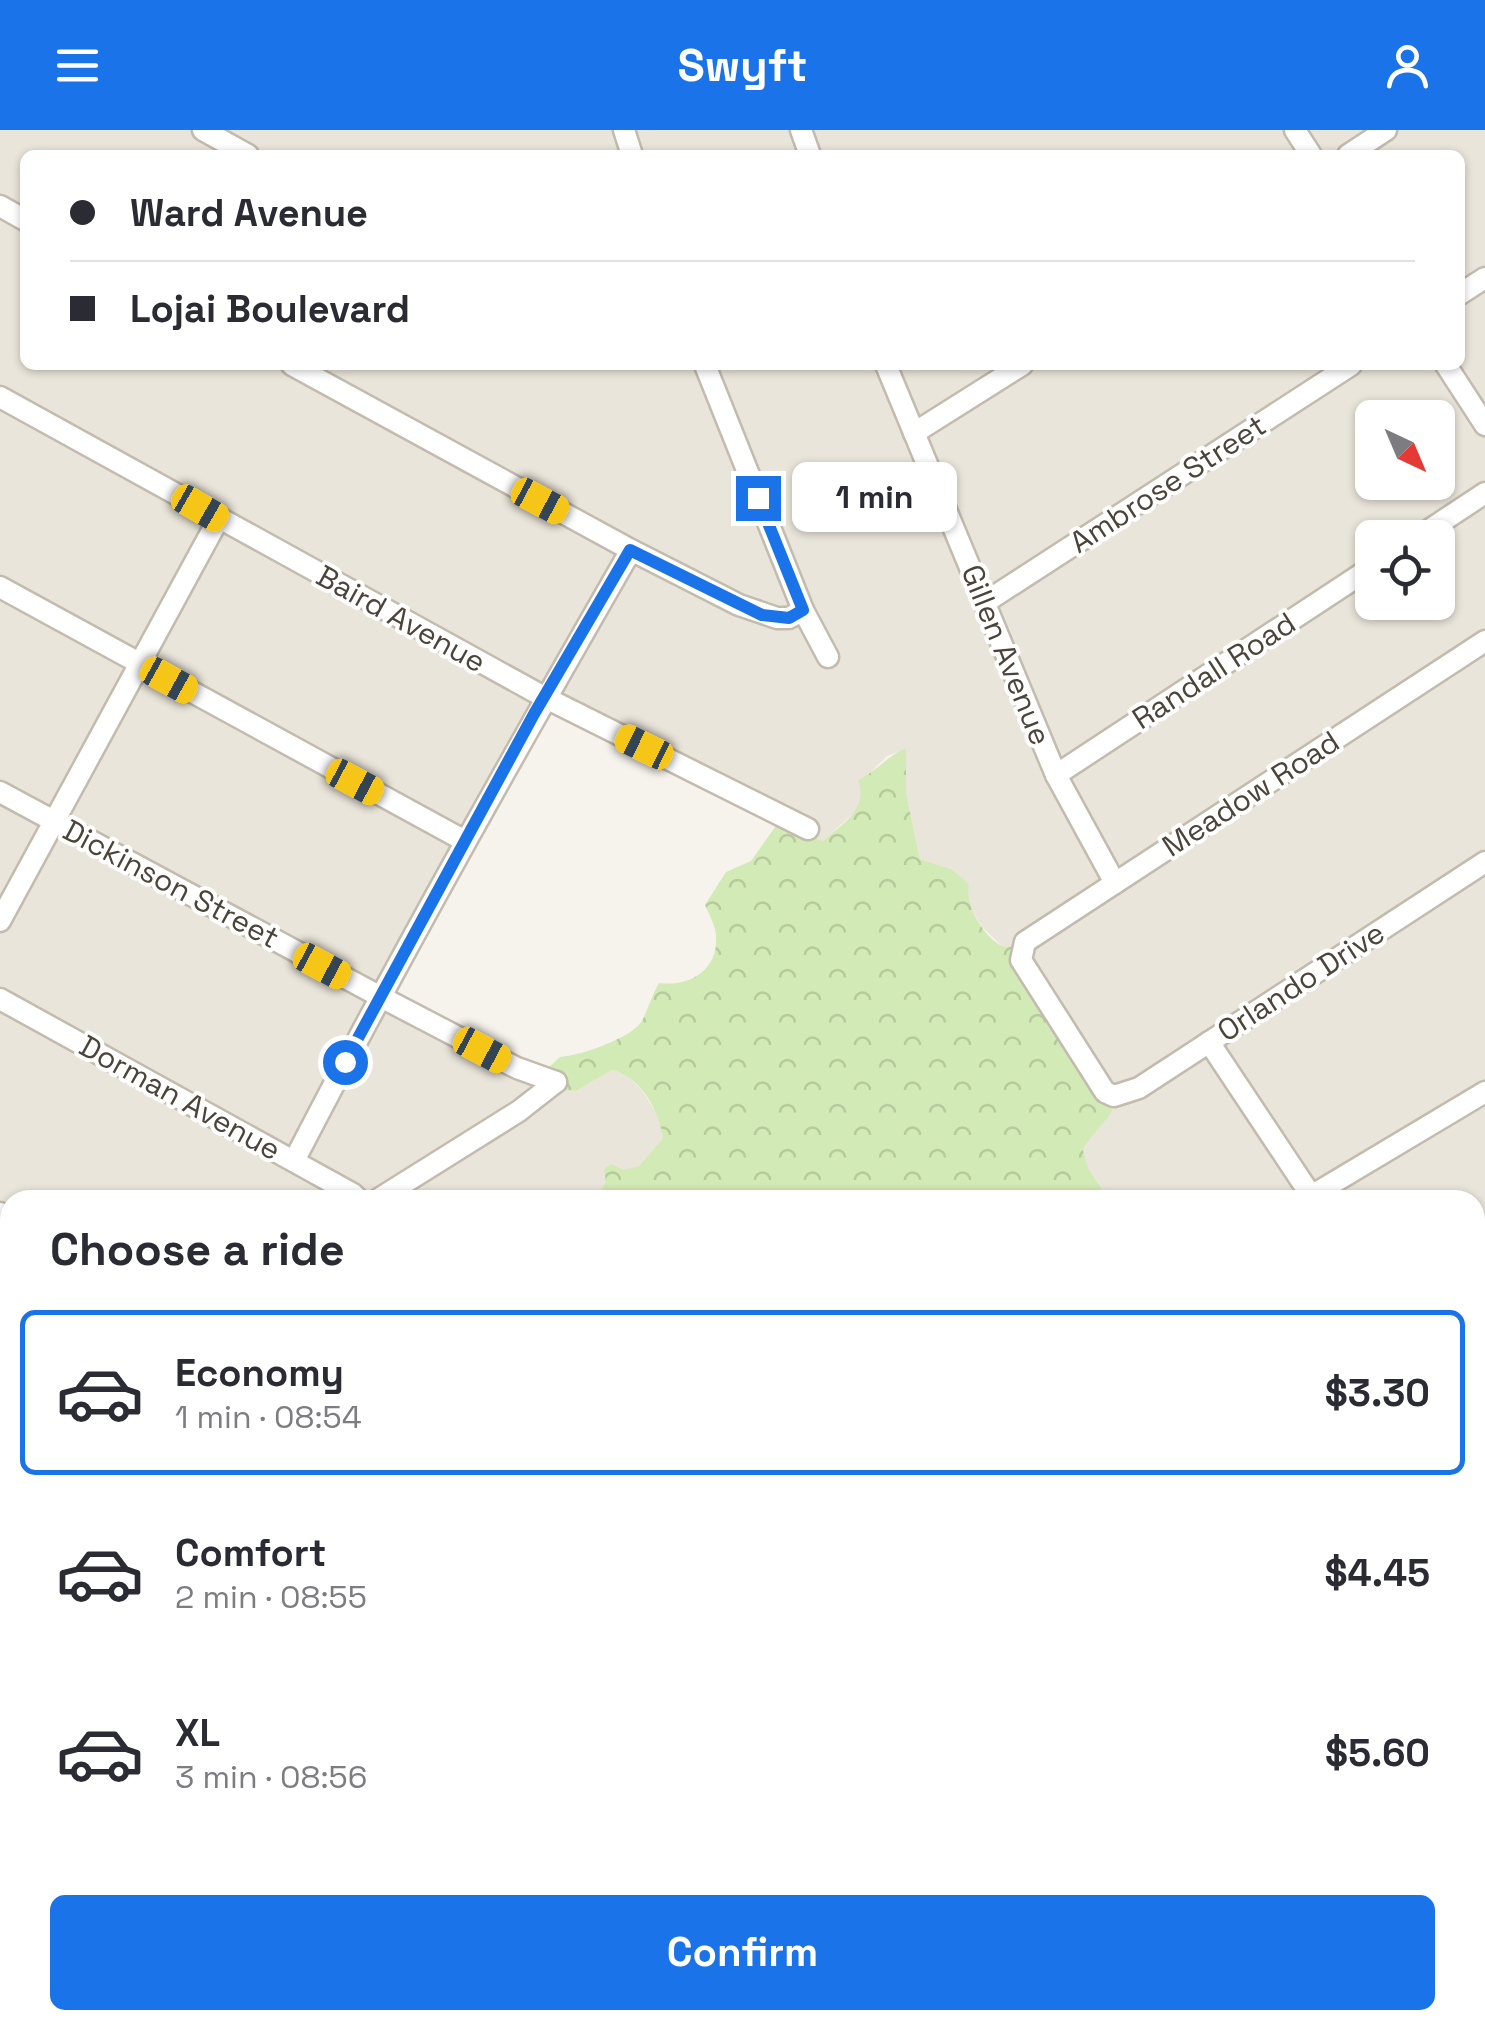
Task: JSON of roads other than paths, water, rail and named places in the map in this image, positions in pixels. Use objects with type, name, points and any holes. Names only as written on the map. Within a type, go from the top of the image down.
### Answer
[{"type":"street","points":[[1356,150],[1386,130]]},
{"type":"street","points":[[301,370],[630,550],[762,615],[789,618],[803,610]]},
{"type":"street","points":[[707,370],[803,610],[828,657]]},
{"type":"street","name":"Gillen Avenue","points":[[888,370],[1056,775],[1115,883]]},
{"type":"street","points":[[914,433],[1014,370]]},
{"type":"street","name":"Ambrose Street","points":[[984,604],[1343,370]]},
{"type":"street","points":[[1449,370],[1485,425]]},
{"type":"street","name":"Baird Avenue","points":[[0,397],[546,698],[808,829]]},
{"type":"street","points":[[1444,520],[1485,493]]},
{"type":"street","points":[[0,921],[219,518]]},
{"type":"street","points":[[294,1161],[379,996],[630,550]]},
{"type":"street","name":"Randall Road","points":[[1056,775],[1355,578]]},
{"type":"street","points":[[0,587],[465,841]]},
{"type":"street","name":"Meadow Road","points":[[1114,1096],[1105,1092],[1021,960],[1025,942],[1485,641]]},
{"type":"street","name":"Dickinson Street","points":[[0,792],[517,1068],[556,1082],[519,1111],[394,1190]]},
{"type":"street","name":"Orlando Drive","points":[[1114,1096],[1139,1088],[1485,862]]},
{"type":"street","name":"Dorman Avenue","points":[[0,999],[342,1190]]},
{"type":"street","points":[[1209,1042],[1308,1190]]},
{"type":"street","points":[[1326,1190],[1483,1096]]}]
